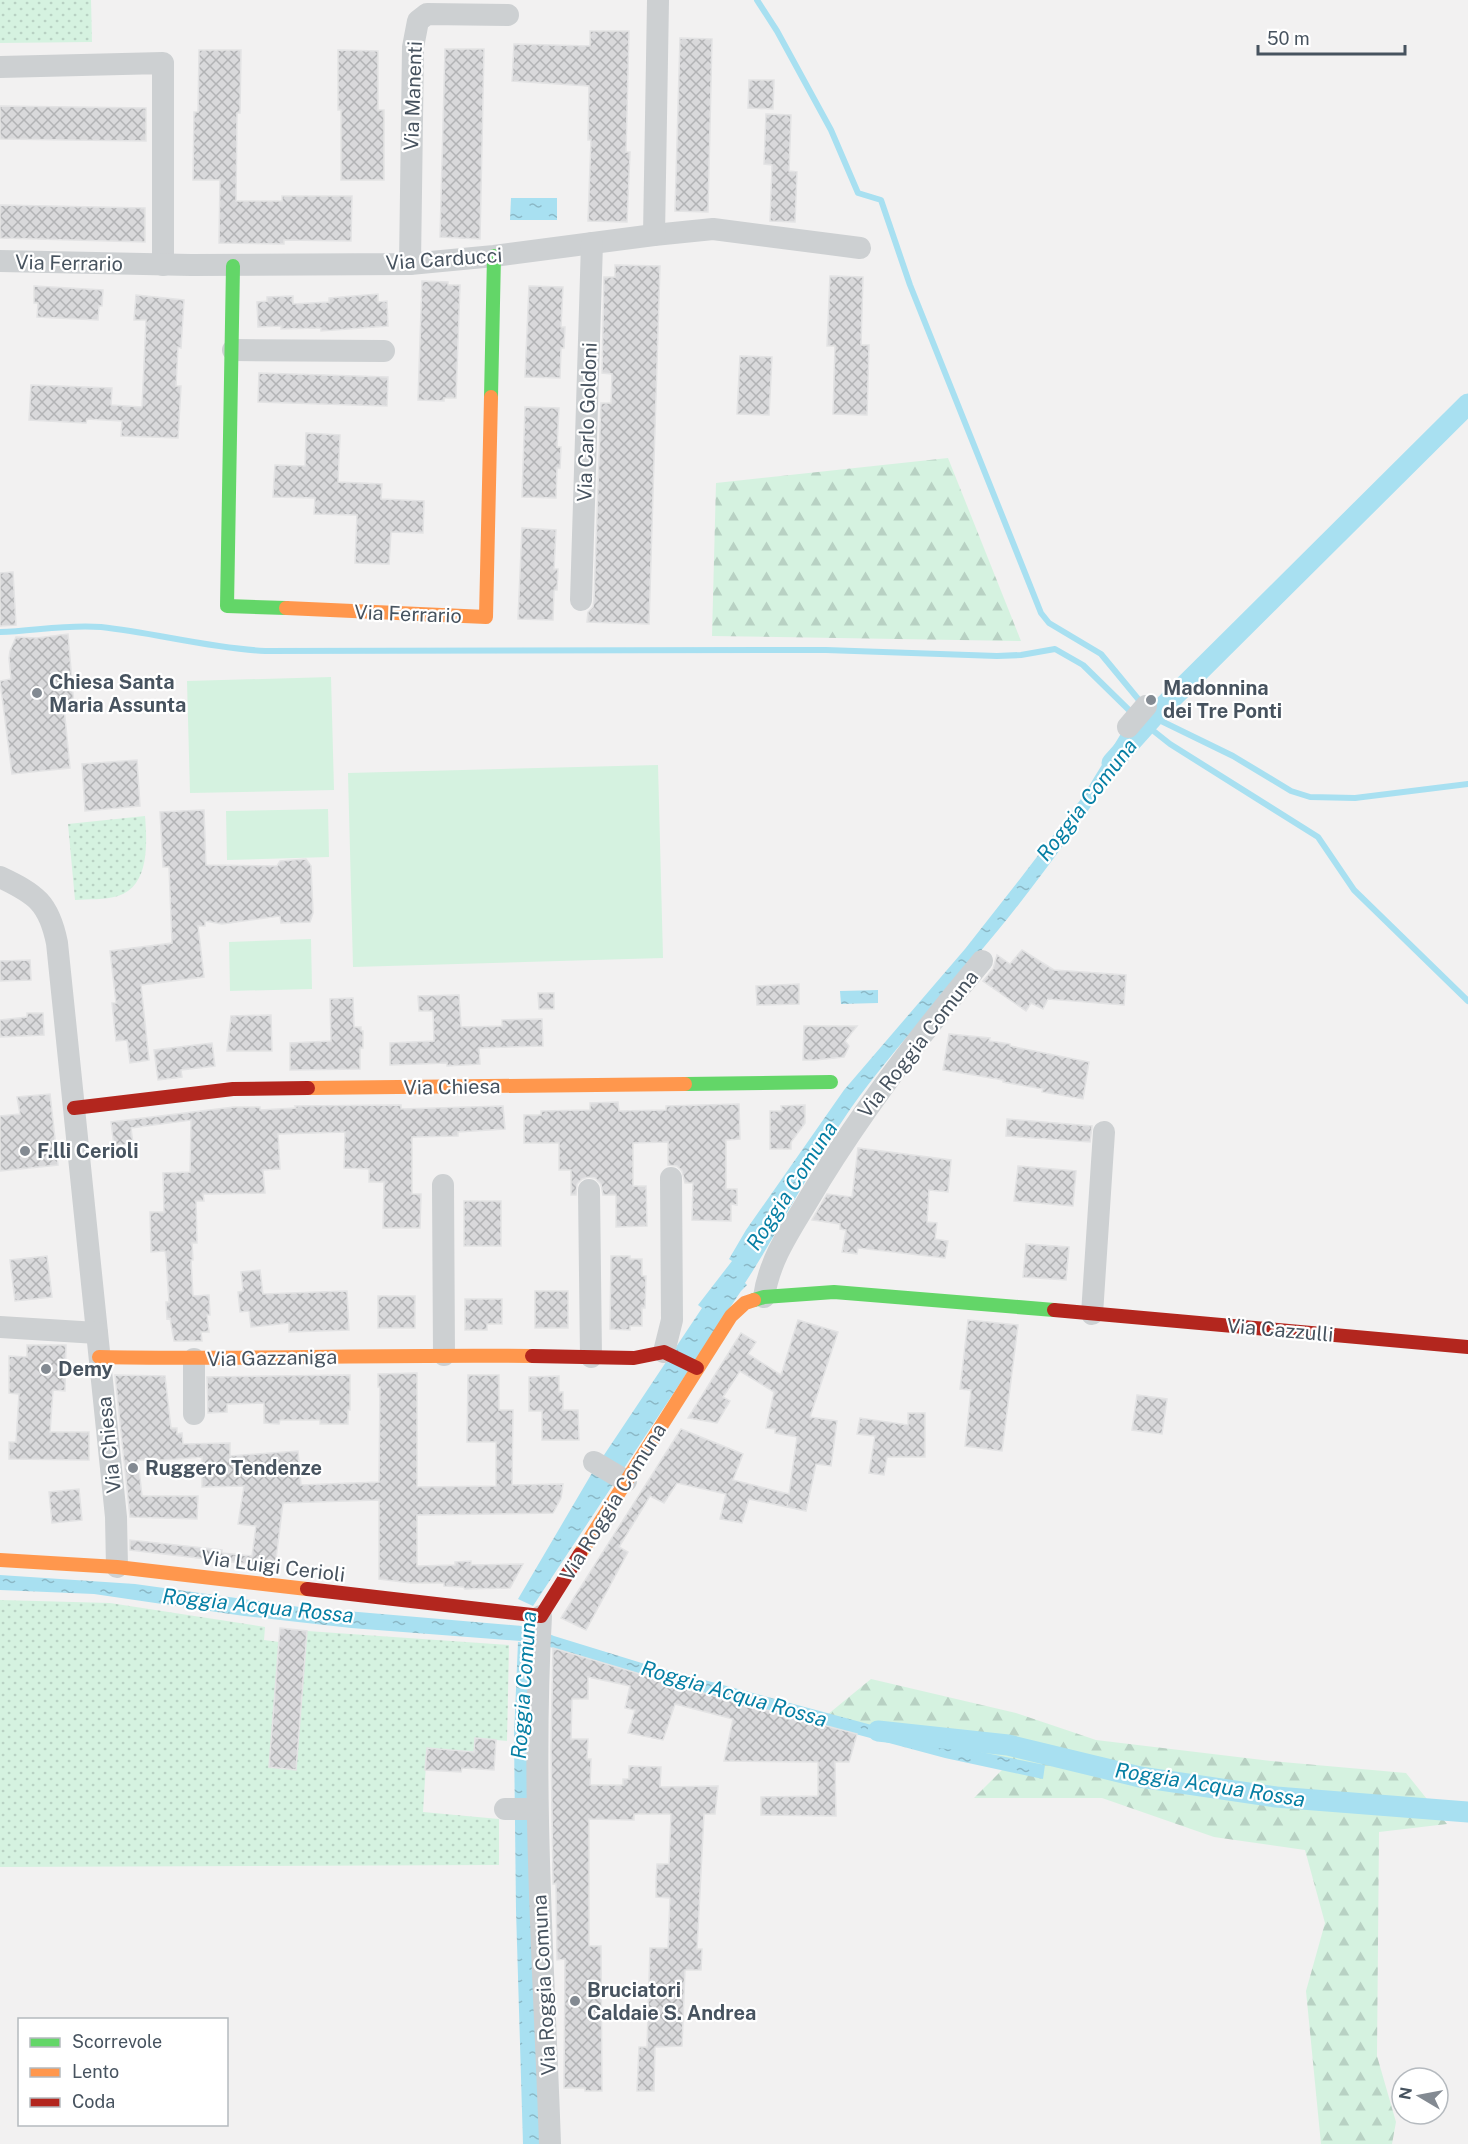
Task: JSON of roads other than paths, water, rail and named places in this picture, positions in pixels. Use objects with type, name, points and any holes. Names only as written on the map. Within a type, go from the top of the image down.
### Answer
[{"type":"street","points":[[654,235],[658,0]]},
{"type":"street","name":"Via Manenti","points":[[410,264],[413,47],[418,21],[427,14],[508,15]]},
{"type":"street","points":[[0,67],[163,63],[163,265]]},
{"type":"street","name":"Via Carducci","points":[[233,266],[410,264],[712,229],[860,248]]},
{"type":"street","name":"Via Carlo Goldoni","points":[[581,600],[592,243]]},
{"type":"street","name":"Via Ferrario","points":[[0,261],[233,266],[227,606],[486,617],[494,256]]},
{"type":"street","points":[[233,350],[384,351]]},
{"type":"street","points":[[1128,727],[1146,706]]},
{"type":"street","name":"Via Chiesa","points":[[0,877],[39,900],[52,921],[57,943],[116,1517],[117,1567]]},
{"type":"street","name":"Via Roggia Comuna","points":[[550,2144],[537,1809],[536,1728],[541,1630],[626,1481],[731,1316],[745,1303],[764,1297],[766,1277],[774,1259],[826,1168],[901,1060],[982,960]]},
{"type":"street","name":"Via Chiesa","points":[[74,1108],[233,1089],[831,1082]]},
{"type":"street","points":[[1092,1314],[1104,1132]]},
{"type":"street","points":[[671,1178],[672,1320],[664,1352],[697,1368]]},
{"type":"street","points":[[443,1185],[444,1355]]},
{"type":"street","points":[[589,1190],[591,1357]]},
{"type":"street","name":"Via Cazzulli","points":[[764,1297],[834,1292],[1468,1347]]},
{"type":"street","points":[[0,1328],[97,1333]]},
{"type":"street","name":"Via Gazzaniga","points":[[99,1357],[194,1359],[444,1355],[634,1358],[664,1352]]},
{"type":"street","points":[[194,1359],[194,1414]]},
{"type":"street","points":[[594,1462],[626,1481]]},
{"type":"street","name":"Via Luigi Cerioli","points":[[0,1560],[117,1567],[511,1612],[541,1630]]},
{"type":"street","points":[[505,1809],[537,1809]]},
{"type":"water","points":[[511,198],[557,198],[557,220],[510,220]]},
{"type":"water","points":[[1122,732],[1132,744],[1131,750],[1016,907],[886,1062],[851,1108],[745,1283],[747,1285],[533,1606],[518,1599],[592,1473],[702,1308],[698,1305],[732,1261],[729,1259],[746,1230],[844,1090],[965,949],[1081,799]]},
{"type":"water","points":[[878,990],[878,1003],[841,1004],[840,991]]},
{"type":"water","points":[[0,1575],[135,1584],[300,1607],[533,1627],[554,1636],[645,1664],[946,1745],[1045,1765],[1043,1779],[945,1758],[717,1697],[533,1642],[351,1628],[244,1616],[94,1594],[0,1590]]},
{"type":"water","points":[[518,1642],[533,1644],[545,2144],[523,2144],[516,1910],[514,1736]]},
{"type":"waterway","points":[[757,0],[777,31],[831,130],[858,193],[881,200],[910,285],[1041,613],[1049,623],[1101,654],[1153,717],[1233,756],[1291,791],[1310,797],[1355,798],[1468,784]]},
{"type":"waterway","name":"Roggia Comuna","points":[[1112,763],[1153,717],[1468,404]]},
{"type":"waterway","points":[[0,632],[76,626],[101,627],[223,647],[265,651],[826,650],[997,656],[1021,655],[1055,649],[1083,665],[1133,714]]},
{"type":"waterway","points":[[1141,721],[1170,744],[1318,837],[1354,890],[1468,1001]]},
{"type":"waterway","name":"Roggia Acqua Rossa","points":[[878,1731],[1008,1745],[1140,1777],[1276,1797],[1468,1812]]},
{"type":"place","name":"Chiesa Santa Maria Assunta","points":[[37,693]]},
{"type":"place","name":"Madonnina dei Tre Ponti","points":[[1151,700]]},
{"type":"place","name":"F.lli Cerioli","points":[[25,1151]]},
{"type":"place","name":"Demy","points":[[46,1369]]},
{"type":"place","name":"Ruggero Tendenze","points":[[133,1468]]},
{"type":"place","name":"Bruciatori Caldaie S. Andrea","points":[[575,2001]]}]
